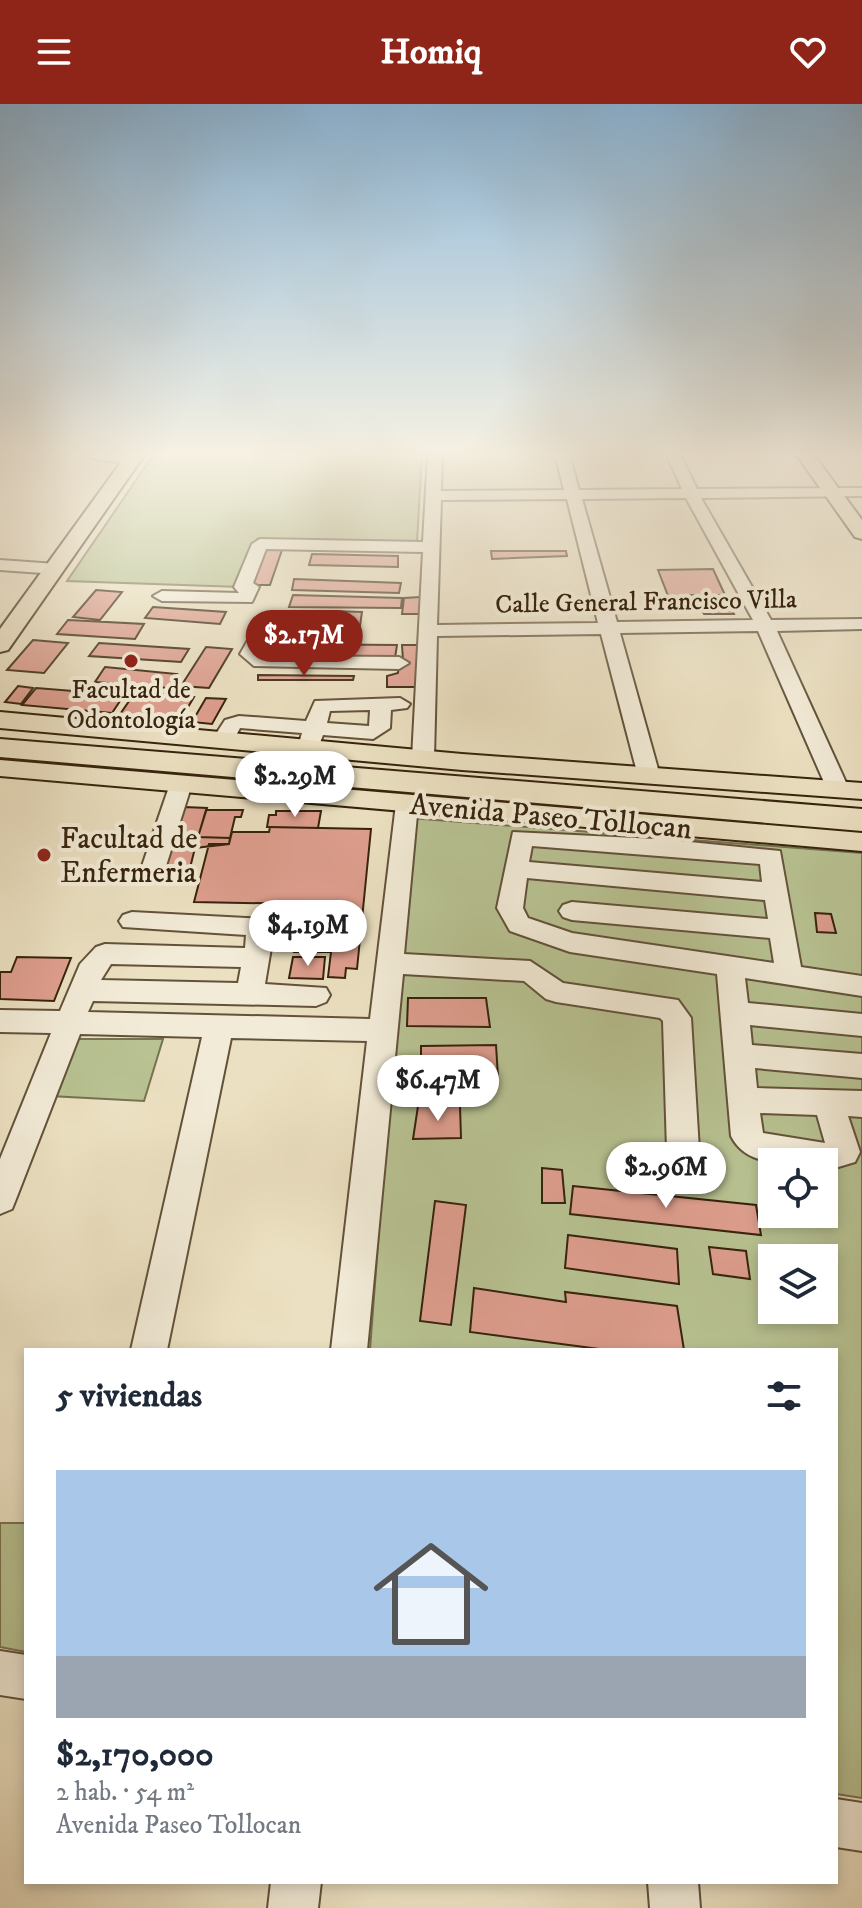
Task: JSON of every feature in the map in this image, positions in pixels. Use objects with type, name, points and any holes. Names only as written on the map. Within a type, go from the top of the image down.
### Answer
[{"type":"highway","name":"Avenida Paseo Tollocan","points":[[0,736],[501,777],[851,810]]},
{"type":"highway","name":"Avenida Paseo Tollocan","points":[[0,748],[430,772],[851,810]]},
{"type":"highway","points":[[462,762],[501,777]]},
{"type":"highway","points":[[352,799],[430,772]]},
{"type":"main road","points":[[0,645],[78,538]]},
{"type":"main road","name":"Avenida Paseo Tollocan","points":[[0,720],[223,740],[311,738],[430,772],[462,762],[649,776],[851,810]]},
{"type":"main road","name":"Avenida Paseo Tollocan","points":[[0,768],[407,804],[568,828],[668,837],[851,810]]},
{"type":"street","points":[[430,772],[423,663],[430,631],[431,538]]},
{"type":"street","points":[[585,538],[649,776]]},
{"type":"street","points":[[717,538],[765,625],[851,810]]},
{"type":"street","points":[[162,596],[246,598],[250,587],[243,587],[260,544],[430,547]]},
{"type":"street","points":[[0,565],[56,569]]},
{"type":"street","name":"Calle General Francisco Villa","points":[[430,631],[862,624]]},
{"type":"street","points":[[262,632],[250,654],[261,662],[399,663]]},
{"type":"street","points":[[382,707],[380,728],[373,733],[311,738],[319,709],[327,704],[424,707]]},
{"type":"street","points":[[153,869],[181,784]]},
{"type":"street","points":[[349,1348],[407,804]]},
{"type":"street","points":[[570,942],[572,874],[568,828],[521,837],[510,908],[519,924],[570,942],[862,986]]},
{"type":"street","points":[[668,837],[771,857],[789,974]]},
{"type":"street","points":[[515,869],[777,892]]},
{"type":"street","points":[[572,911],[783,930]]},
{"type":"street","points":[[132,921],[256,926],[260,936],[250,994]]},
{"type":"street","points":[[154,954],[164,922]]},
{"type":"street","points":[[0,1199],[97,957],[114,953],[257,958]]},
{"type":"street","points":[[389,963],[524,970],[537,974],[550,989],[563,994],[668,1008],[677,1018],[683,1150]]},
{"type":"street","points":[[730,966],[747,1136],[754,1145],[825,1157],[844,1152],[829,1104]]},
{"type":"street","points":[[83,990],[316,995]]},
{"type":"street","points":[[734,1013],[862,1025]]},
{"type":"street","points":[[0,1021],[382,1030]]},
{"type":"street","points":[[149,1348],[219,1026]]},
{"type":"street","points":[[738,1055],[862,1066]]},
{"type":"street","points":[[744,1100],[862,1104]]},
{"type":"street","points":[[0,1673],[24,1677]]},
{"type":"street","points":[[838,1823],[862,1827]]},
{"type":"street","points":[[293,1908],[296,1884]]},
{"type":"street","points":[[673,1884],[675,1908]]},
{"type":"green space","points":[[96,538],[417,538],[417,542],[257,539],[240,587],[67,581]]},
{"type":"green space","points":[[410,818],[862,853],[862,1798],[838,1794],[838,1348],[370,1348]]},
{"type":"green space","points":[[69,1039],[163,1039],[144,1101],[50,1096]]},
{"type":"green space","points":[[0,1523],[24,1523],[24,1652],[0,1647]]},
{"type":"building","points":[[260,549],[282,550],[270,585],[247,585]]},
{"type":"building","points":[[491,551],[566,551],[567,556],[492,559]]},
{"type":"building","points":[[312,554],[398,556],[398,567],[309,565]]},
{"type":"building","points":[[713,569],[725,595],[683,595],[688,606],[672,606],[658,570]]},
{"type":"building","points":[[294,579],[401,583],[399,593],[292,590]]},
{"type":"building","points":[[96,590],[122,592],[100,620],[73,617]]},
{"type":"building","points":[[293,595],[402,598],[401,608],[289,607]]},
{"type":"building","points":[[420,597],[420,614],[402,614],[404,598]]},
{"type":"building","points":[[729,602],[734,614],[704,614],[700,606]]},
{"type":"building","points":[[153,607],[226,612],[220,624],[145,618]]},
{"type":"building","points":[[362,612],[358,639],[313,641],[315,638],[303,638],[309,613]]},
{"type":"building","points":[[68,620],[144,624],[135,639],[57,634]]},
{"type":"building","points":[[285,637],[284,644],[397,645],[395,658],[271,658],[275,638]]},
{"type":"building","points":[[33,640],[68,643],[44,673],[7,670]]},
{"type":"building","points":[[99,643],[189,649],[181,662],[89,656]]},
{"type":"building","points":[[402,645],[422,645],[421,687],[387,687],[387,676],[398,673],[399,661],[403,660]]},
{"type":"building","points":[[206,647],[232,649],[209,688],[181,686]]},
{"type":"building","points":[[105,667],[177,674],[168,688],[95,682]]},
{"type":"building","points":[[258,675],[354,676],[353,680],[258,680]]},
{"type":"building","points":[[18,686],[33,688],[21,704],[5,702]]},
{"type":"building","points":[[36,688],[124,695],[112,713],[22,705]]},
{"type":"building","points":[[136,691],[194,697],[175,729],[114,723]]},
{"type":"building","points":[[206,698],[226,699],[212,724],[192,722]]},
{"type":"building","points":[[184,807],[207,808],[198,837],[230,838],[229,844],[195,848],[189,872],[165,871]]},
{"type":"building","points":[[206,810],[243,810],[241,817],[235,817],[230,838],[198,837]]},
{"type":"building","points":[[276,811],[321,811],[318,828],[267,827],[269,815],[276,815]]},
{"type":"building","points":[[270,827],[371,829],[357,969],[346,968],[345,978],[328,977],[331,952],[294,952],[302,904],[194,902],[209,844],[229,844],[232,832],[269,832]]},
{"type":"building","points":[[815,913],[831,914],[836,933],[817,932]]},
{"type":"building","points":[[17,957],[71,958],[54,1001],[0,999],[0,972],[11,972]]},
{"type":"building","points":[[293,957],[325,957],[323,979],[289,978]]},
{"type":"building","points":[[408,998],[486,998],[490,1027],[407,1026]]},
{"type":"building","points":[[496,1045],[498,1077],[421,1075],[421,1046]]},
{"type":"building","points":[[418,1106],[460,1106],[461,1138],[413,1139]]},
{"type":"building","points":[[542,1168],[562,1170],[565,1203],[542,1203]]},
{"type":"building","points":[[573,1186],[756,1205],[761,1235],[570,1214]]},
{"type":"building","points":[[435,1201],[466,1205],[451,1325],[420,1321]]},
{"type":"building","points":[[568,1235],[677,1249],[679,1284],[565,1268]]},
{"type":"building","points":[[709,1247],[746,1251],[750,1279],[713,1274]]},
{"type":"building","points":[[474,1288],[566,1302],[565,1292],[677,1306],[684,1348],[592,1348],[470,1332]]},
{"type":"place","name":"Facultad de Odontología","points":[[131,661]]},
{"type":"place","name":"Facultad de Enfermeria","points":[[44,855]]}]
